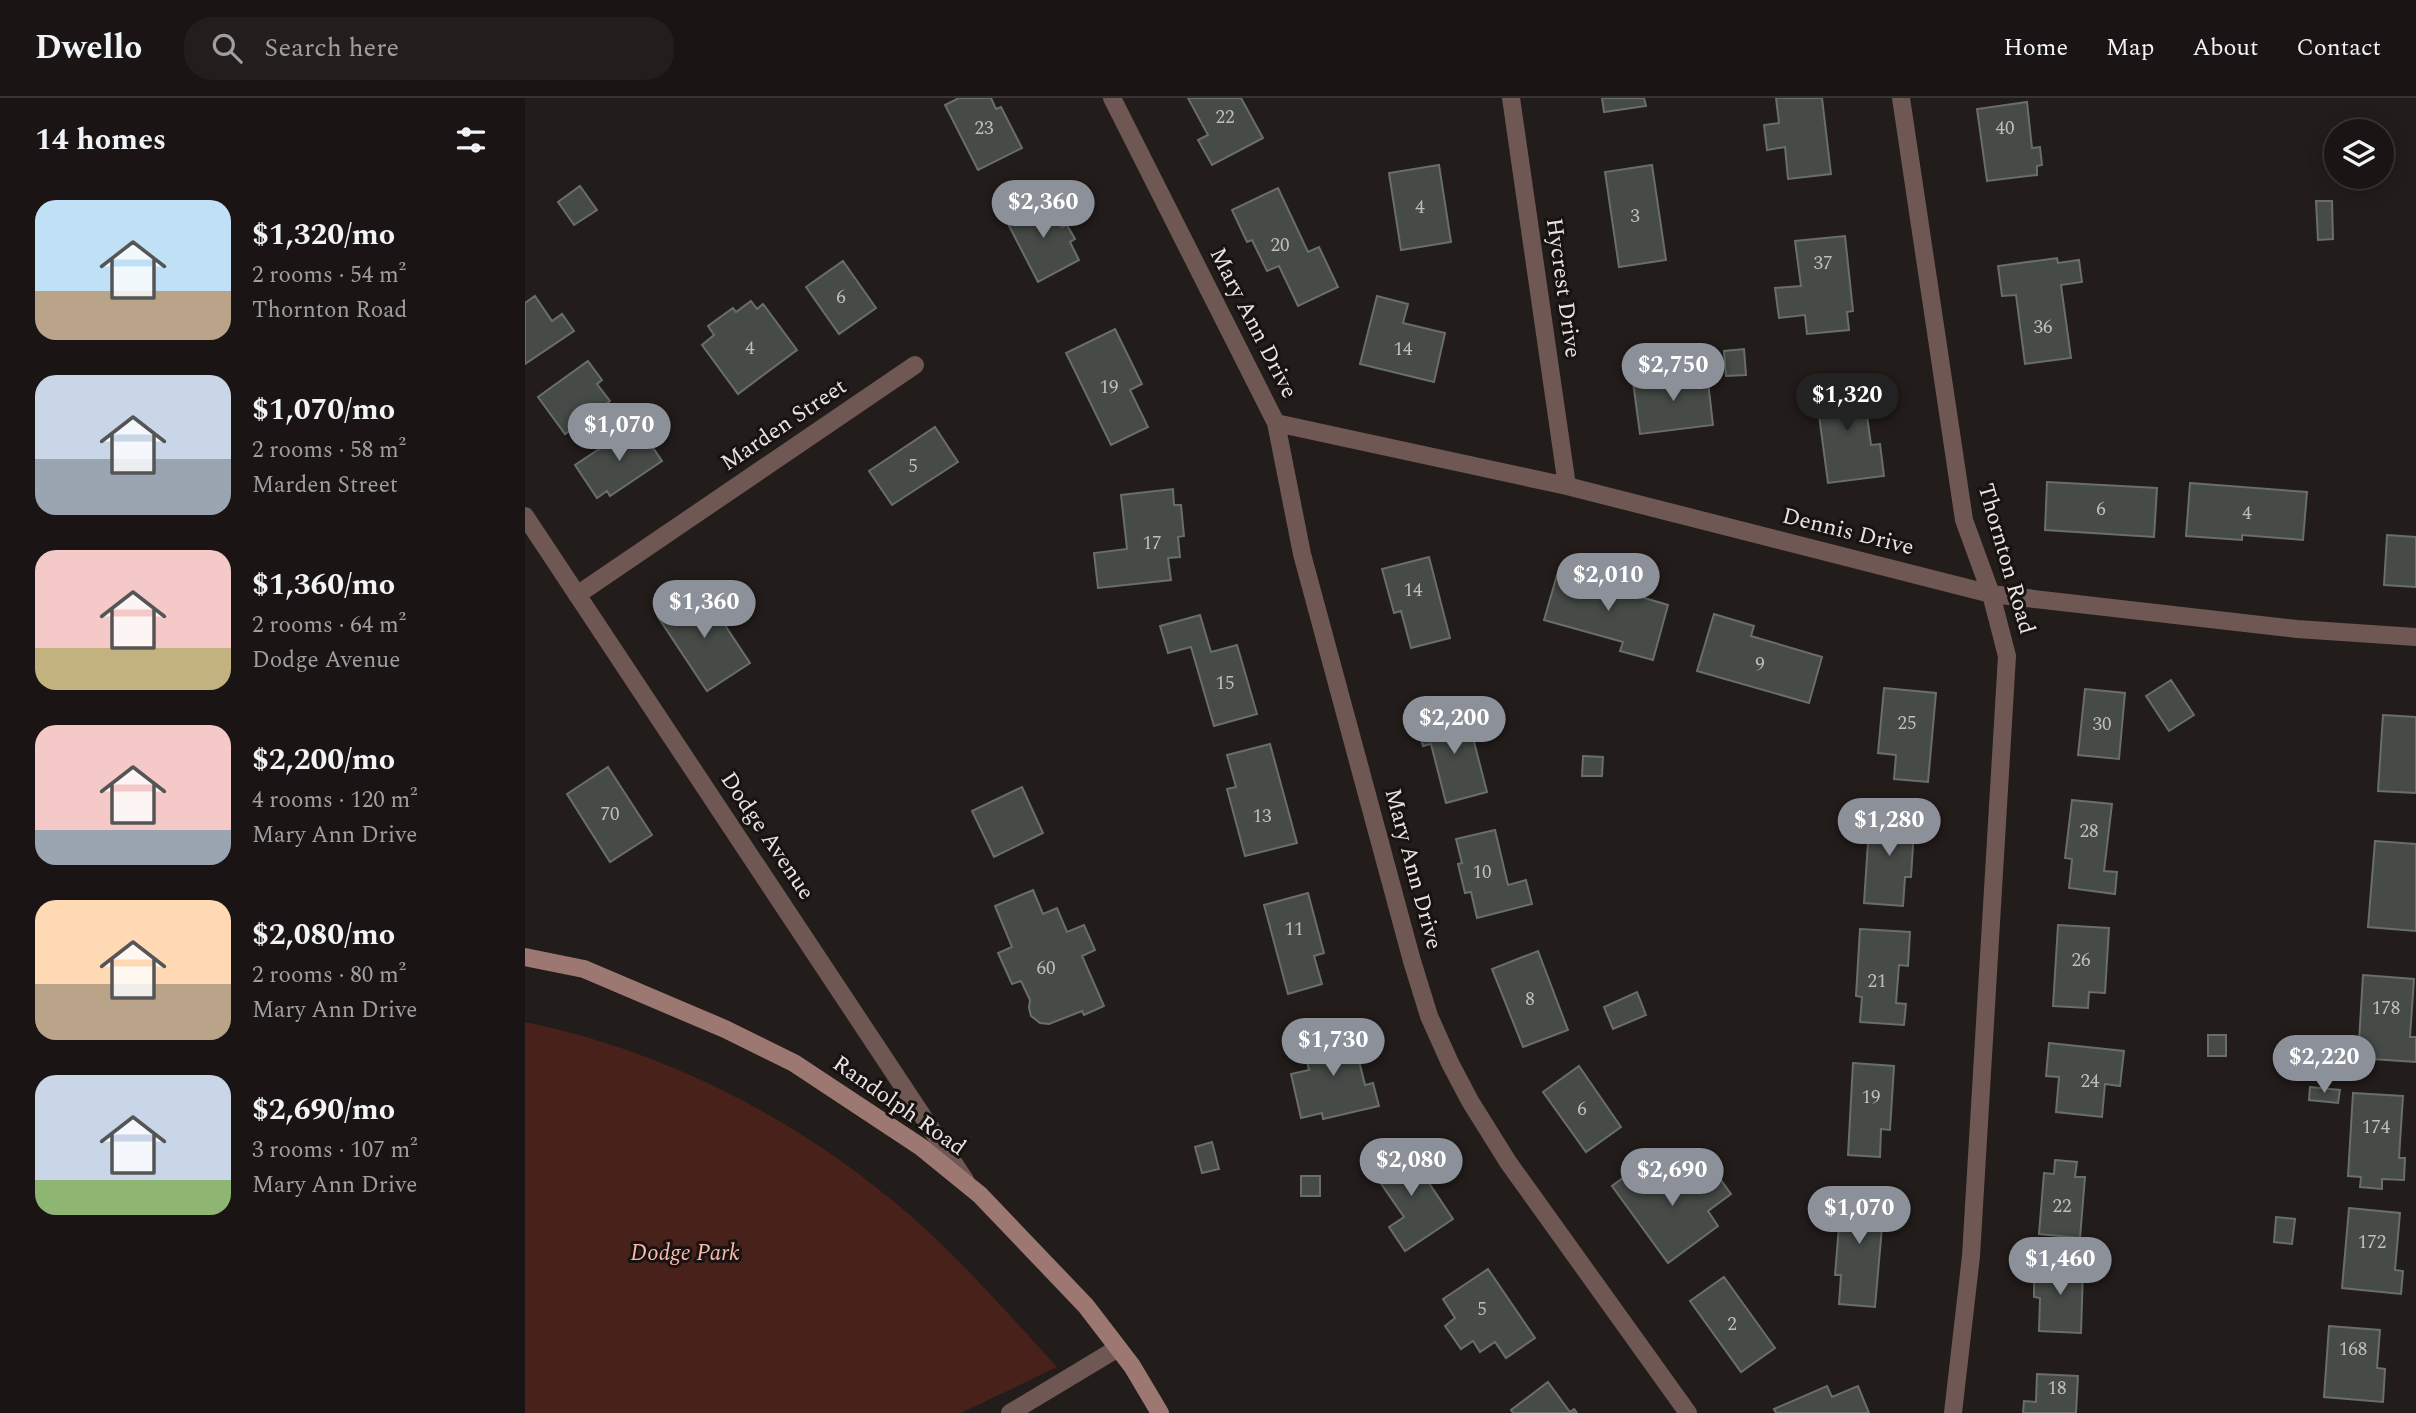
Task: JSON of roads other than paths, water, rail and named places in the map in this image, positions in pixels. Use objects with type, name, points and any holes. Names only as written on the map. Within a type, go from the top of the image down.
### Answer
[{"type":"street","name":"Mary Ann Drive","points":[[1112,98],[1276,423],[1302,554],[1429,1016],[1470,1101],[1509,1163],[1688,1413]]},
{"type":"street","name":"Hycrest Drive","points":[[1511,98],[1567,486]]},
{"type":"street","name":"Thornton Road","points":[[1901,98],[1964,520],[1991,594],[2007,656],[1971,1256],[1953,1413]]},
{"type":"street","name":"Marden Street","points":[[577,595],[915,366]]},
{"type":"street","name":"Dennis Drive","points":[[1276,423],[1567,486],[1991,594],[2297,629],[2416,637]]},
{"type":"street","name":"Dodge Avenue","points":[[525,516],[967,1184]]},
{"type":"street","name":"Randolph Road","points":[[525,957],[584,969],[725,1029],[793,1063],[921,1147],[980,1195],[1086,1306],[1132,1366],[1160,1413]]},
{"type":"street","points":[[1010,1413],[1118,1348]]},
{"type":"park label","name":"Dodge Park","points":[[685,1253]]}]
